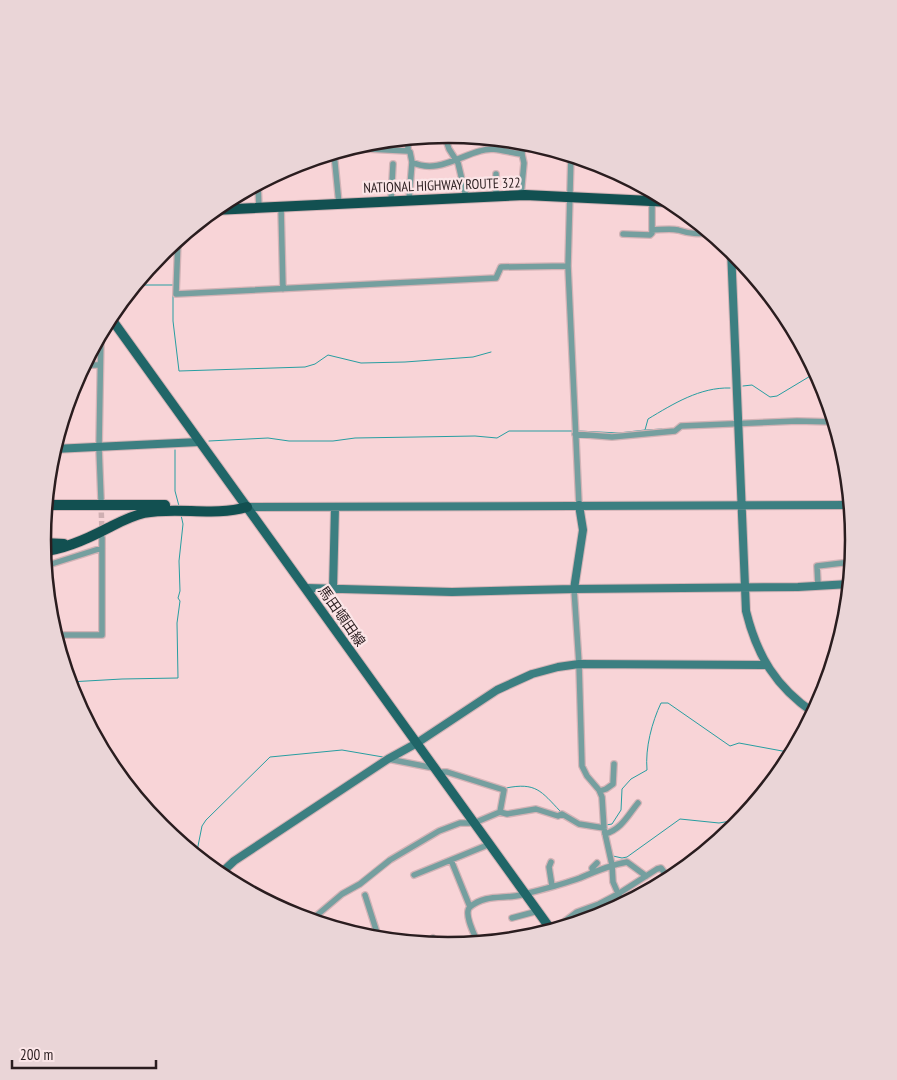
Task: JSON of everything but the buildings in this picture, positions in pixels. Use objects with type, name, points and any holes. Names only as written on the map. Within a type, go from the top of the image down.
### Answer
[{"type":"highway","name":"NATIONAL HIGHWAY ROUTE 322","points":[[229,209],[521,195],[570,198],[647,196]]},
{"type":"highway","points":[[53,505],[230,505],[246,507]]},
{"type":"highway","points":[[52,510],[68,506]]},
{"type":"highway","points":[[51,550],[72,544],[142,513],[156,511],[233,511],[246,507]]},
{"type":"highway","points":[[51,543],[72,544]]},
{"type":"main road","name":"馬田頓田線","points":[[115,324],[548,925]]},
{"type":"street","points":[[447,143],[449,150],[458,163],[466,197]]},
{"type":"street","points":[[408,145],[408,152],[410,152],[412,162],[409,200]]},
{"type":"street","points":[[412,162],[417,165],[441,166],[479,151],[495,148],[522,154]]},
{"type":"street","points":[[521,195],[524,164],[522,149]]},
{"type":"street","points":[[373,150],[408,152]]},
{"type":"street","points":[[335,160],[339,204]]},
{"type":"street","points":[[571,162],[568,266],[579,505],[583,530],[574,589],[579,664],[582,766],[587,776],[600,791],[612,873],[620,898]]},
{"type":"street","points":[[391,201],[393,164]]},
{"type":"street","points":[[496,174],[496,196]]},
{"type":"street","points":[[258,192],[259,208]]},
{"type":"street","points":[[623,234],[650,234],[652,230],[652,199]]},
{"type":"street","points":[[281,206],[283,289]]},
{"type":"street","points":[[652,230],[678,230],[682,233],[701,234]]},
{"type":"street","points":[[178,250],[176,294],[496,278],[501,267],[568,266]]},
{"type":"street","points":[[732,262],[746,611],[750,628],[766,664],[781,685],[808,709]]},
{"type":"street","points":[[101,348],[99,448],[101,499]]},
{"type":"street","points":[[92,365],[100,365]]},
{"type":"street","points":[[575,432],[612,437],[675,431],[681,426],[797,421],[828,422]]},
{"type":"street","points":[[62,449],[199,442]]},
{"type":"street","points":[[246,507],[844,505]]},
{"type":"street","points":[[333,590],[335,507]]},
{"type":"street","points":[[63,635],[102,635],[102,538]]},
{"type":"street","points":[[52,564],[102,548]]},
{"type":"street","points":[[818,586],[817,566],[845,563]]},
{"type":"street","points":[[306,588],[452,592],[843,584]]},
{"type":"street","points":[[226,868],[388,759],[417,743],[497,690],[513,682],[547,670],[579,664],[766,664]]},
{"type":"street","points":[[388,759],[447,772],[504,790],[500,812]]},
{"type":"street","points":[[600,791],[613,784],[614,764]]},
{"type":"street","points":[[317,915],[342,894],[360,884],[390,860],[439,831],[460,824],[474,823],[500,812],[507,814],[536,809],[558,816],[562,814],[579,824],[604,828],[612,832],[619,827],[638,803]]},
{"type":"street","points":[[414,875],[490,844]]},
{"type":"street","points":[[451,860],[470,907]]},
{"type":"street","points":[[551,862],[552,886]]},
{"type":"street","points":[[475,936],[467,911],[470,907],[488,898],[526,894],[612,865],[627,862],[646,876]]},
{"type":"street","points":[[593,872],[592,868],[597,863]]},
{"type":"street","points":[[569,918],[577,912],[600,904],[661,868],[665,873]]},
{"type":"street","points":[[366,895],[377,931]]},
{"type":"street","points":[[512,918],[538,911]]},
{"type":"waterway","points":[[144,285],[174,285]]},
{"type":"waterway","points":[[173,294],[173,321],[179,371],[305,367],[315,364],[328,355],[361,363],[473,357],[491,352]]},
{"type":"waterway","points":[[743,386],[752,385],[770,397],[777,396],[810,376]]},
{"type":"waterway","points":[[578,431],[619,433],[645,430],[648,419],[677,402],[708,390],[730,388]]},
{"type":"waterway","points":[[646,430],[662,429]]},
{"type":"waterway","points":[[209,441],[268,438],[289,441],[475,436],[497,438],[509,431],[574,431]]},
{"type":"waterway","points":[[175,450],[175,491],[179,506]]},
{"type":"waterway","points":[[77,682],[178,678],[179,561],[183,524],[181,515]]},
{"type":"waterway","points":[[606,825],[612,824],[621,810],[622,789],[631,779],[647,770],[650,735],[661,703],[668,703],[730,746],[739,743],[785,752]]},
{"type":"waterway","points":[[198,848],[202,826],[206,820],[270,757],[342,750],[383,757]]},
{"type":"waterway","points":[[506,788],[516,786],[531,787],[542,793],[560,811]]},
{"type":"waterway","points":[[613,856],[627,857],[680,819],[719,823],[729,821]]},
{"type":"tunnel","points":[[101,504],[102,532]]}]
